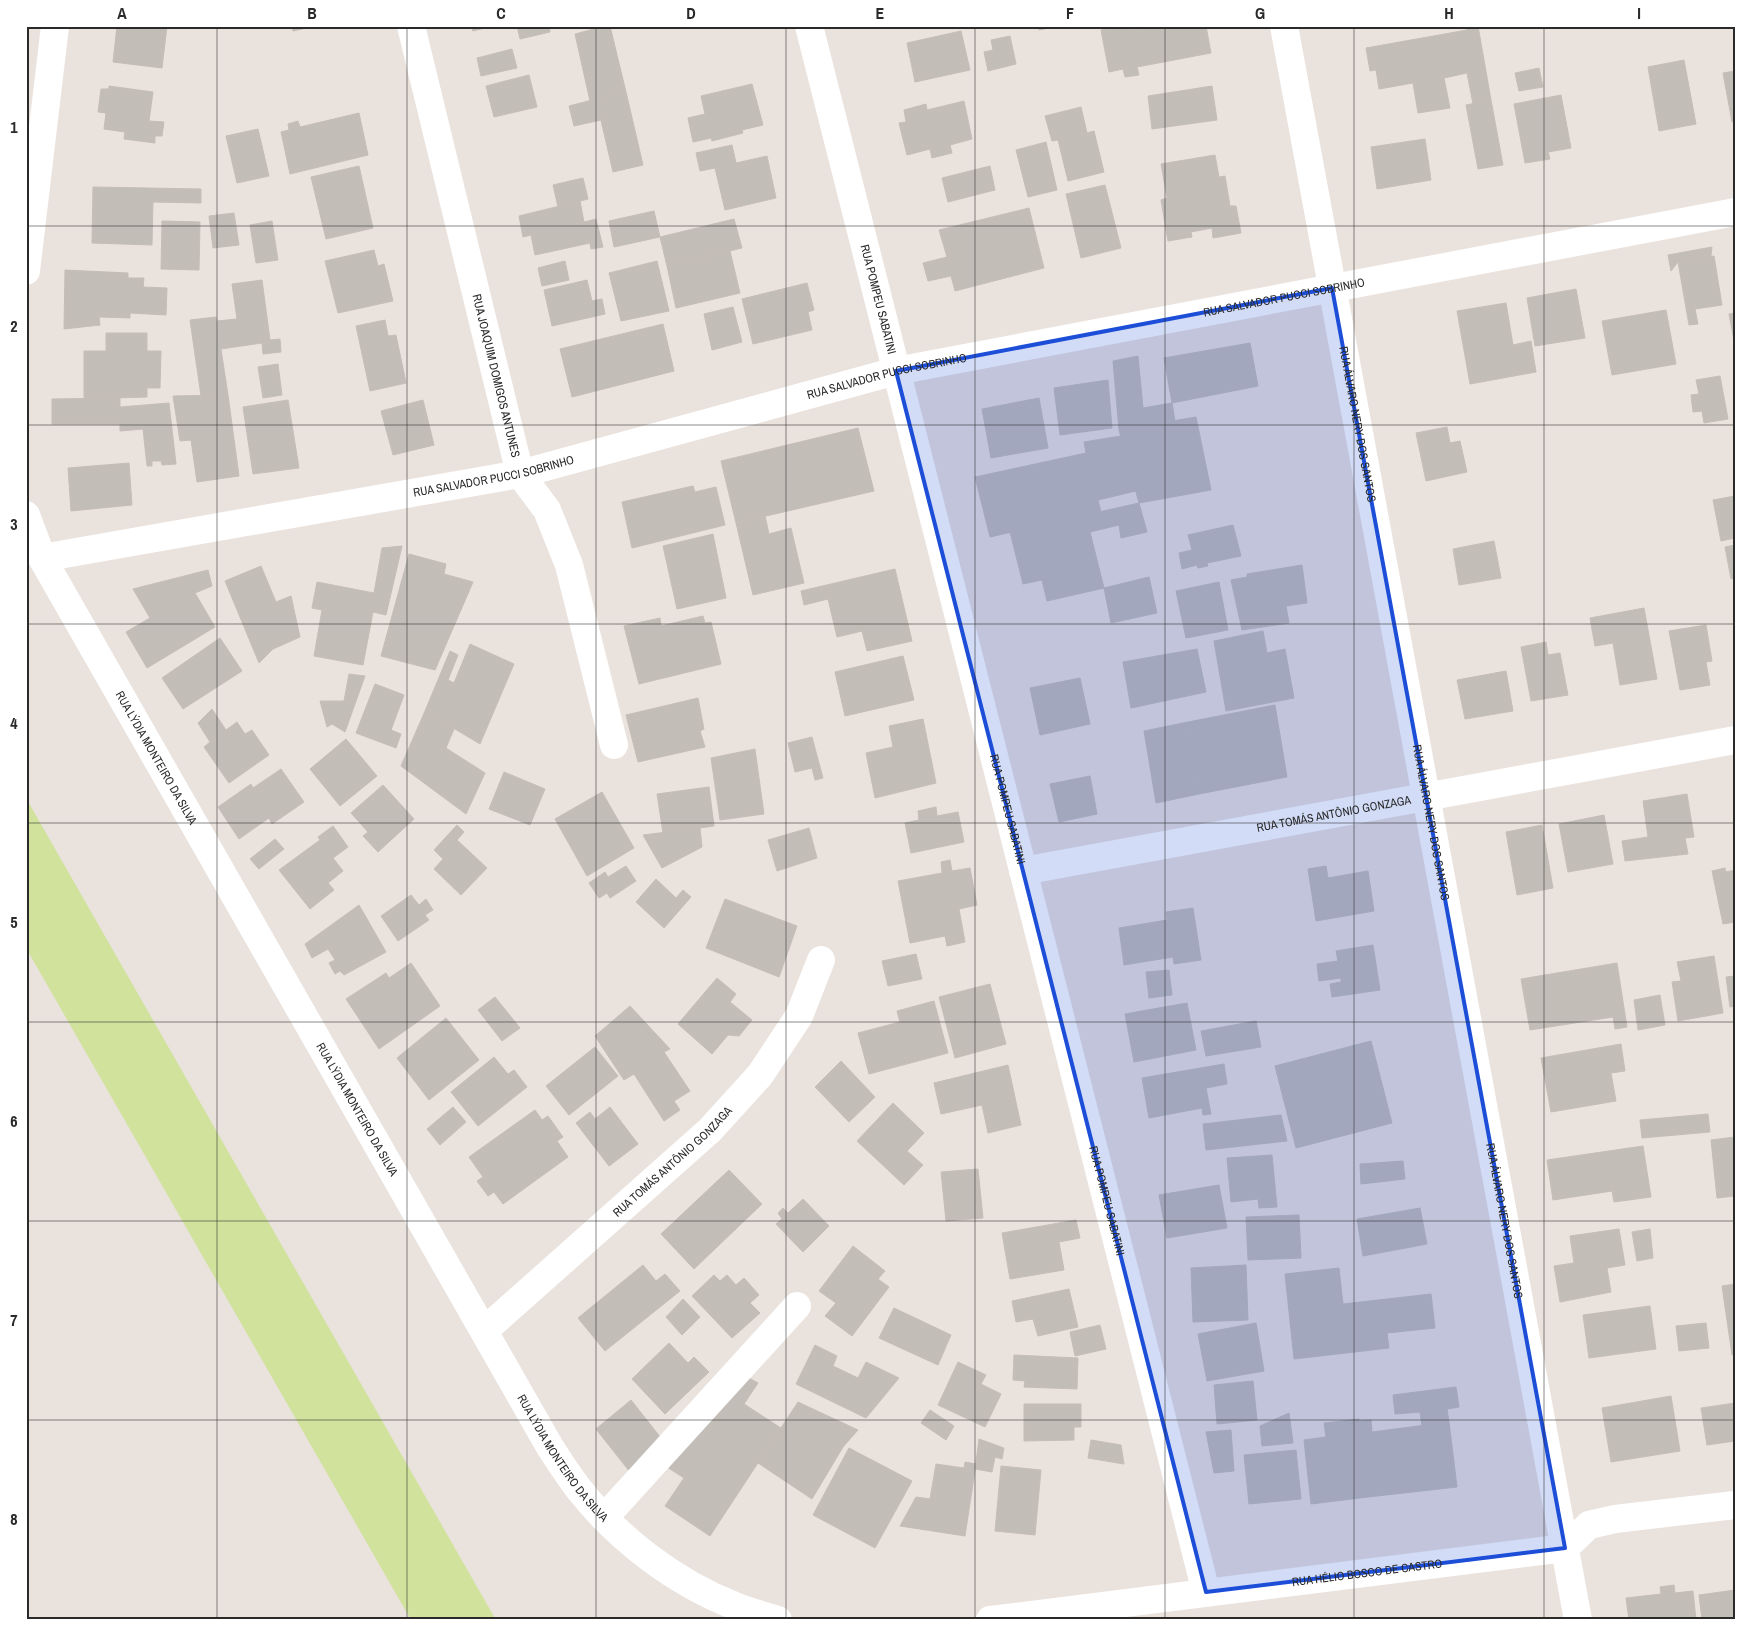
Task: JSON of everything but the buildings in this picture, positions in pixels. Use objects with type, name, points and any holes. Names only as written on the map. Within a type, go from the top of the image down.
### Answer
[{"type":"street","points":[[26,271],[56,26]]},
{"type":"street","name":"RUA JOAQUIM DOMIGOS ANTUNES","points":[[411,26],[520,474],[547,510],[569,564],[614,745]]},
{"type":"street","name":"RUA POMPEU SABATINI","points":[[809,26],[1206,1592]]},
{"type":"street","name":"RUA ÁLVARO NERY DOS SANTOS","points":[[1284,26],[1578,1620]]},
{"type":"street","name":"RUA SALVADOR PUCCI SOBRINHO","points":[[42,558],[520,474],[896,371],[1735,212]]},
{"type":"street","name":"RUA LÝDIA MONTEIRO DA SILVA","points":[[26,515],[42,558],[485,1330],[550,1447],[578,1488],[604,1518],[645,1555],[691,1585],[735,1606],[778,1620]]},
{"type":"street","name":"RUA TOMÁS ANTÔNIO GONZAGA","points":[[1023,872],[1735,740]]},
{"type":"street","name":"RUA TOMÁS ANTÔNIO GONZAGA","points":[[485,1330],[710,1130],[760,1075],[799,1016],[821,960]]},
{"type":"street","points":[[604,1518],[797,1306]]},
{"type":"street","points":[[1565,1548],[1589,1526],[1615,1519],[1735,1505]]},
{"type":"street","name":"RUA HÉLIO BOSCO DE CASTRO","points":[[990,1620],[1565,1548]]},
{"type":"highlighted area","points":[[1332,288],[1565,1548],[1206,1592],[896,371]]},
{"type":"green space","points":[[26,798],[496,1620],[411,1620],[26,948]]}]
